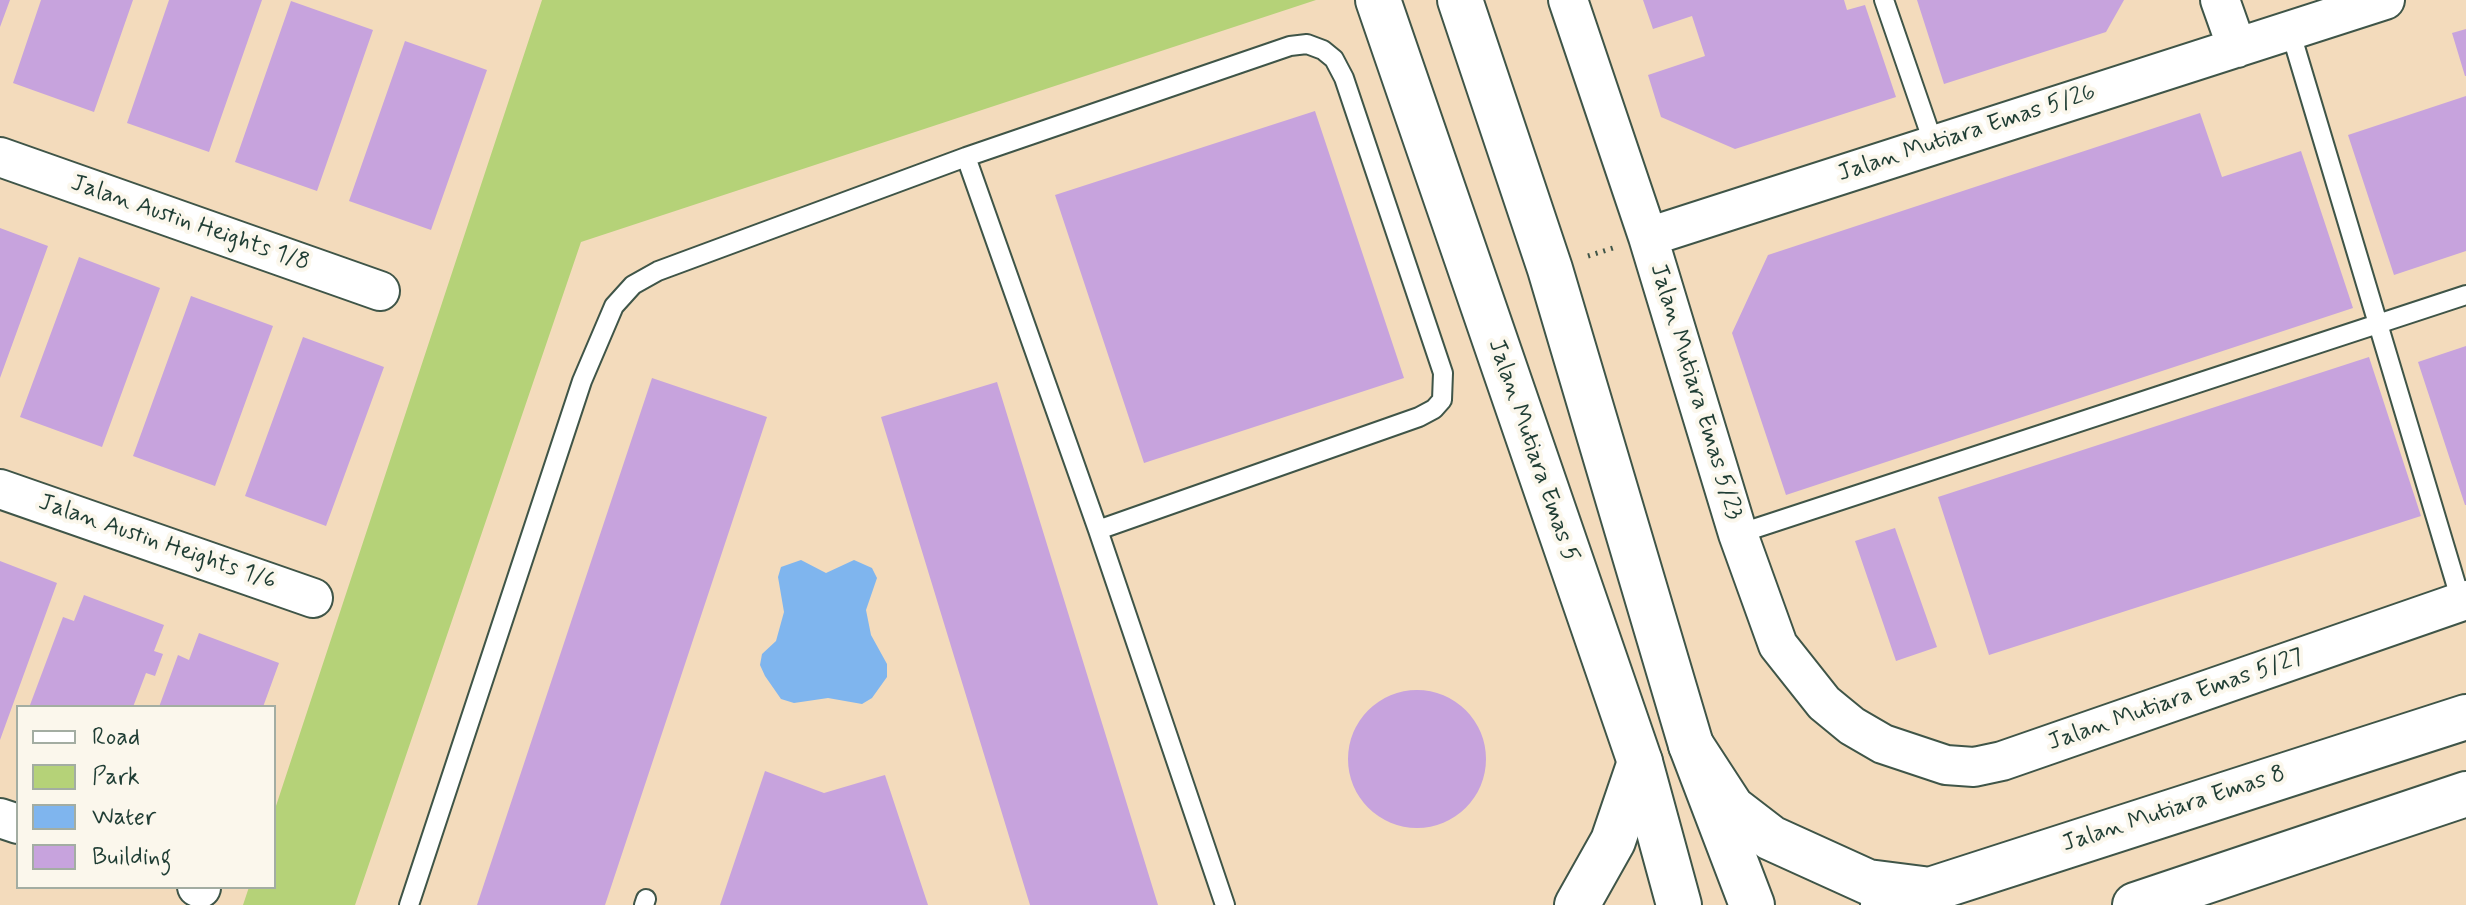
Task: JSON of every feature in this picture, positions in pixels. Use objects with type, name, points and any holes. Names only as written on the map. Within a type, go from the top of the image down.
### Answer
[{"type":"street","name":"Jalan Mutiara Emas 5","points":[[1378,0],[1640,762],[1679,905]]},
{"type":"street","points":[[1460,0],[1550,269],[1691,745],[1752,905]]},
{"type":"street","name":"Jalan Mutiara Emas 5/23","points":[[1568,0],[1648,237],[1738,534],[1778,645],[1824,703],[1883,744]]},
{"type":"street","points":[[2220,0],[2237,48]]},
{"type":"street","name":"Jalan Mutiara Emas 5/26","points":[[1648,237],[2385,0]]},
{"type":"street","name":"Jalan Austin Heights 1/8","points":[[0,157],[380,291]]},
{"type":"street","name":"Jalan Austin Heights 1/6","points":[[0,489],[313,598]]},
{"type":"street","name":"Jalan Mutiara Emas 5/27","points":[[1883,744],[1946,765],[1974,767],[2002,761],[2464,600]]},
{"type":"street","name":"Jalan Mutiara Emas 8","points":[[1883,905],[2466,717]]},
{"type":"street","points":[[1691,745],[1732,808],[1771,838],[1868,882],[1926,890]]},
{"type":"street","points":[[1577,905],[1613,841],[1640,762]]},
{"type":"street","points":[[2135,905],[2466,794]]},
{"type":"lane","points":[[1884,0],[1934,145]]},
{"type":"lane","points":[[2290,30],[2464,600]]},
{"type":"lane","points":[[409,905],[582,381],[614,306],[633,285],[658,271],[966,157],[1290,46],[1307,44],[1323,50],[1334,59],[1344,78],[1443,373],[1442,400],[1434,409],[1419,417],[1098,530]]},
{"type":"lane","points":[[966,157],[1098,530],[1225,905]]},
{"type":"lane","points":[[1738,534],[2466,295]]},
{"type":"path","points":[[1550,269],[1648,237]]},
{"type":"green space","points":[[542,0],[1316,0],[581,242],[355,905],[243,905],[248,889],[276,889],[276,806]]},
{"type":"water","points":[[801,560],[826,573],[854,560],[872,568],[877,578],[866,610],[871,635],[887,664],[887,677],[872,698],[862,704],[828,698],[794,703],[781,699],[760,665],[762,654],[776,641],[784,612],[778,577],[781,567]]},
{"type":"building","points":[[0,0],[10,0],[0,27]]},
{"type":"building","points":[[41,0],[133,0],[94,112],[13,83]]},
{"type":"building","points":[[169,0],[262,0],[209,152],[127,123]]},
{"type":"building","points":[[1643,0],[1844,0],[1847,10],[1865,5],[1896,97],[1735,149],[1661,117],[1648,75],[1705,56],[1692,16],[1653,29]]},
{"type":"building","points":[[1917,0],[2124,0],[2106,32],[1944,84]]},
{"type":"building","points":[[291,1],[373,30],[317,191],[235,162]]},
{"type":"building","points":[[2466,29],[2466,76],[2465,76],[2452,33]]},
{"type":"building","points":[[405,41],[487,70],[431,230],[349,201]]},
{"type":"building","points":[[2466,96],[2466,251],[2394,275],[2348,135]]},
{"type":"building","points":[[1315,111],[1404,378],[1144,463],[1055,195]]},
{"type":"building","points":[[2200,113],[2222,177],[2301,151],[2353,308],[1786,495],[1732,333],[1768,255]]},
{"type":"building","points":[[0,228],[48,246],[0,378]]},
{"type":"building","points":[[79,257],[160,288],[102,447],[20,417]]},
{"type":"building","points":[[191,296],[273,326],[215,486],[133,456]]},
{"type":"building","points":[[303,337],[384,367],[326,526],[245,496]]},
{"type":"building","points":[[2466,346],[2466,505],[2465,505],[2418,362]]},
{"type":"building","points":[[2369,357],[2421,516],[1989,655],[1938,497]]},
{"type":"building","points":[[652,378],[767,417],[605,905],[477,905]]},
{"type":"building","points":[[997,382],[1158,905],[1030,905],[881,417]]},
{"type":"building","points":[[1895,528],[1937,647],[1896,661],[1855,541]]},
{"type":"building","points":[[0,561],[57,583],[0,740]]},
{"type":"building","points":[[84,595],[164,625],[154,651],[163,654],[155,676],[146,673],[134,705],[30,705],[63,617],[74,621]]},
{"type":"building","points":[[199,633],[279,663],[264,705],[160,705],[178,655],[189,660]]},
{"type":"building","points":[[1417,690],[1443,696],[1465,711],[1480,733],[1486,759],[1480,785],[1465,807],[1443,822],[1417,828],[1391,822],[1369,807],[1354,785],[1348,759],[1354,733],[1369,711],[1391,696]]},
{"type":"building","points":[[765,771],[824,793],[885,775],[928,905],[720,905]]}]
